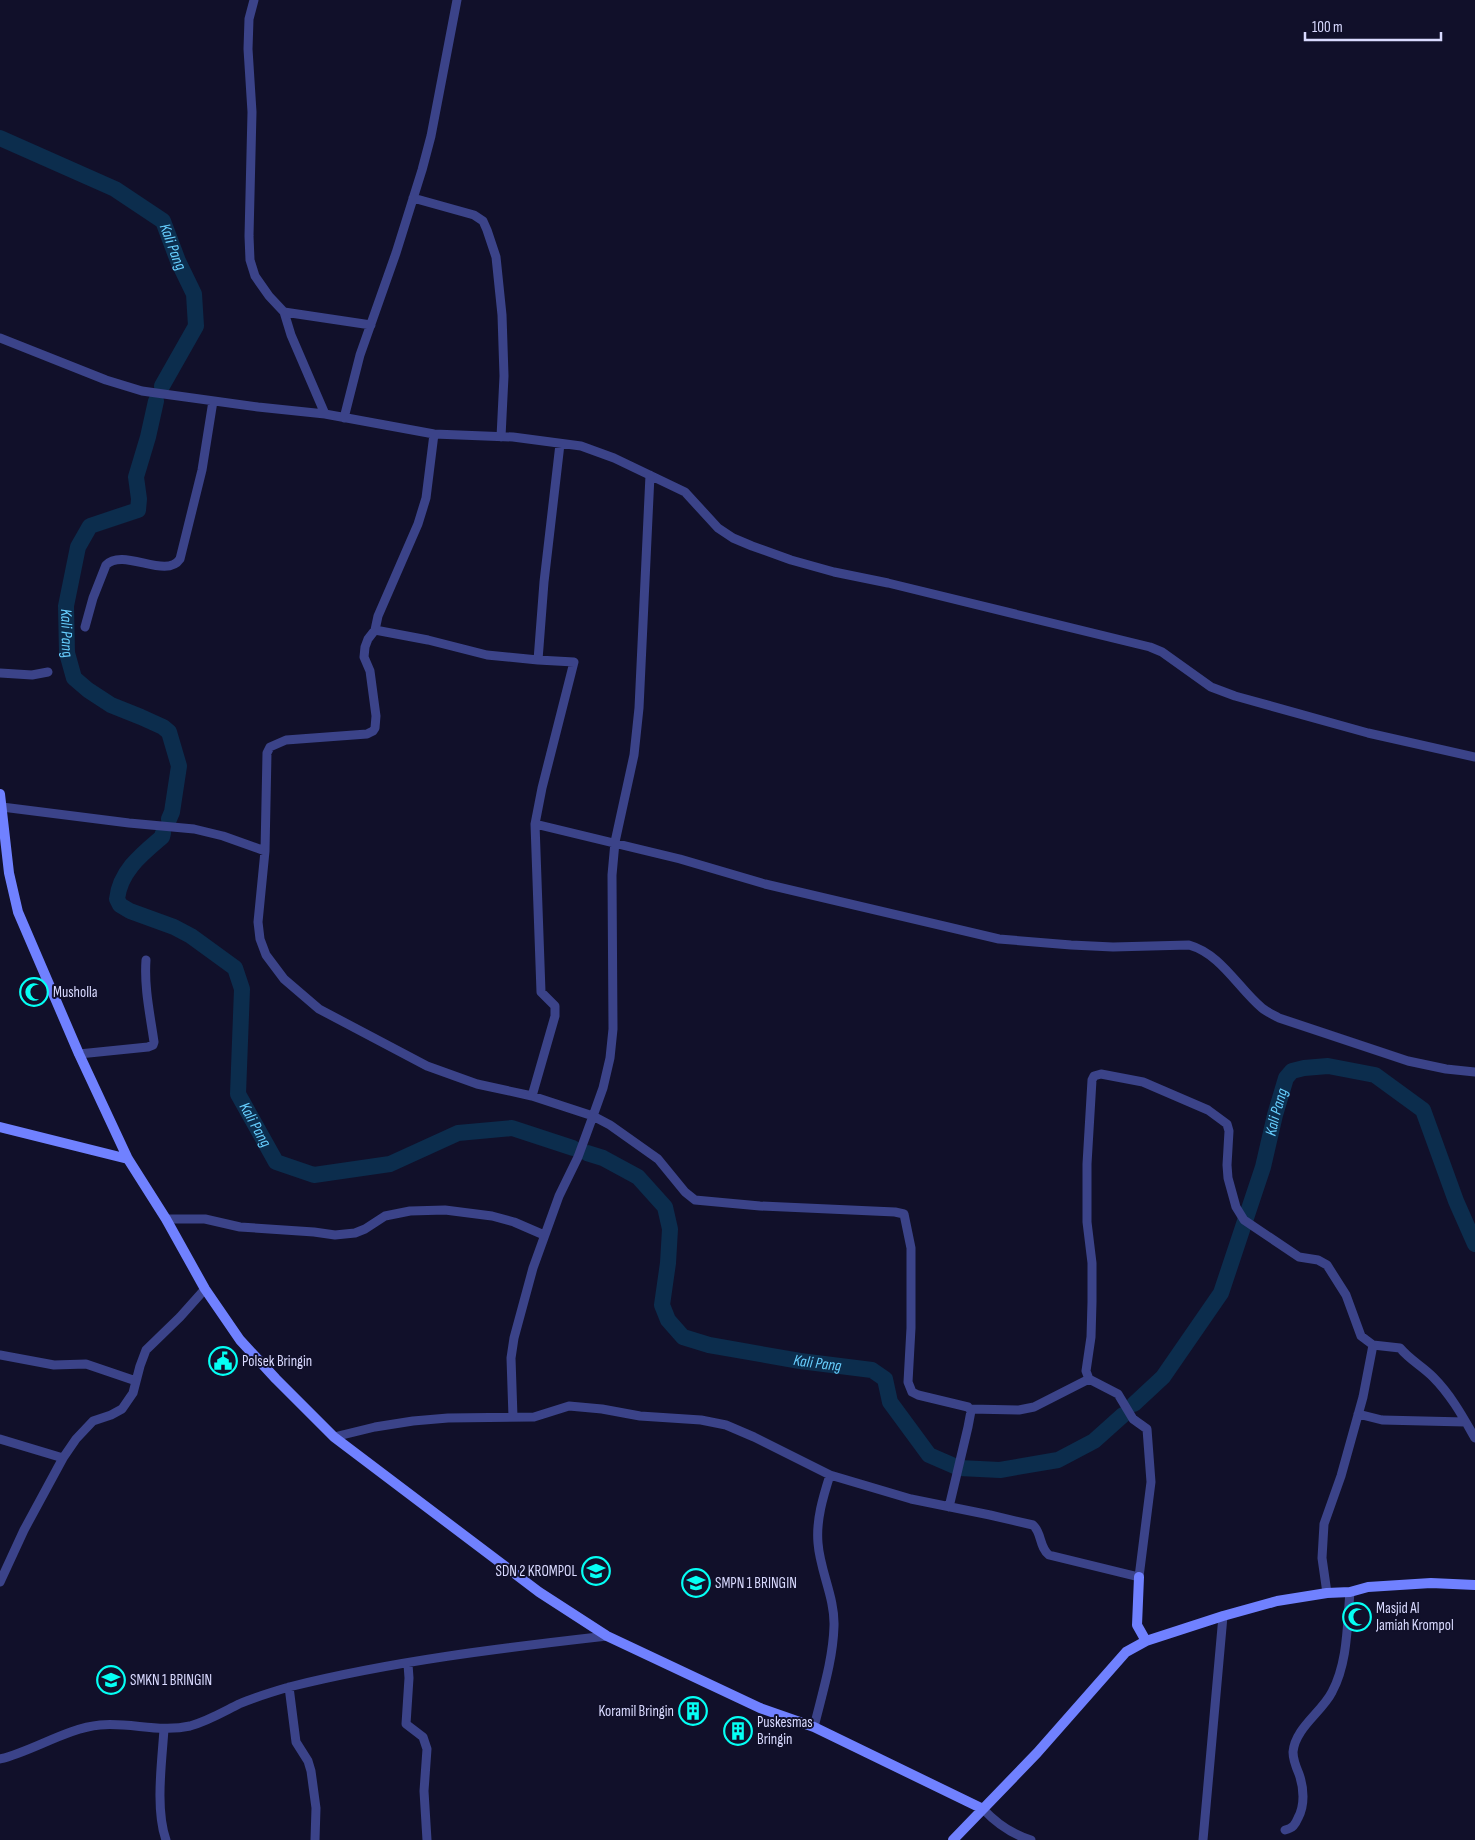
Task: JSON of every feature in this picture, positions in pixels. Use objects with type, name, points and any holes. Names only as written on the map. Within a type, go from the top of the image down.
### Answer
[{"type":"street","points":[[254,0],[249,19],[248,49],[252,112],[250,260],[255,276],[269,296],[284,312],[291,335],[325,414]]},
{"type":"street","points":[[344,418],[360,355],[396,254],[431,136],[457,0]]},
{"type":"street","points":[[413,198],[474,215],[483,221],[487,230],[496,257],[502,315],[504,376],[502,437]]},
{"type":"street","points":[[284,312],[371,325]]},
{"type":"street","points":[[0,338],[106,380],[133,388],[213,401],[325,414],[434,434],[502,437],[581,446],[614,458],[684,492],[718,528],[733,538],[791,560],[834,572],[888,582],[1150,647],[1162,652],[1211,687],[1235,696],[1368,734],[1475,757]]},
{"type":"street","points":[[85,627],[93,598],[106,565],[109,562],[120,560],[169,566],[174,565],[180,559],[202,470],[213,401]]},
{"type":"street","points":[[434,434],[426,498],[418,524],[378,616],[375,630],[368,639],[364,657],[370,671],[376,716],[375,728],[367,734],[286,740],[270,746],[267,753],[265,851],[258,922],[260,939],[266,955],[284,979],[319,1009],[427,1066],[477,1084],[532,1096],[593,1116],[632,1138],[658,1159],[685,1192],[695,1200],[760,1206],[904,1214],[911,1248],[911,1318],[908,1382],[912,1392],[949,1401],[970,1409],[1018,1410],[1034,1407],[1089,1379]]},
{"type":"street","points":[[538,660],[544,582],[560,444]]},
{"type":"street","points":[[513,1417],[511,1358],[514,1338],[533,1268],[558,1196],[578,1157],[603,1088],[610,1058],[613,1029],[612,875],[615,842],[634,756],[640,708],[650,475]]},
{"type":"street","points":[[375,630],[428,640],[487,655],[574,662],[542,788],[535,824],[541,992],[555,1006],[555,1016],[532,1096]]},
{"type":"street","points":[[0,673],[32,675],[48,672]]},
{"type":"street","points":[[0,794],[5,872],[18,912],[79,1054],[128,1159],[166,1219],[205,1289],[240,1340],[276,1379],[334,1437],[538,1592],[607,1636],[760,1708],[814,1727],[983,1809],[995,1822],[1007,1830],[1031,1840]]},
{"type":"street","points":[[2,807],[194,829],[223,836],[265,851]]},
{"type":"street","points":[[535,824],[615,842],[764,884],[999,939],[1104,946],[1189,945],[1210,954],[1263,1008],[1279,1018],[1408,1061],[1446,1069],[1475,1072]]},
{"type":"street","points":[[79,1054],[148,1048],[153,1045],[146,995],[146,960]]},
{"type":"street","points":[[1146,1641],[1137,1624],[1139,1577],[1151,1482],[1147,1429],[1133,1419],[1118,1394],[1089,1379],[1086,1371],[1091,1337],[1092,1264],[1087,1222],[1092,1080],[1094,1076],[1101,1074],[1143,1082],[1208,1110],[1227,1124],[1230,1131],[1228,1178],[1236,1207],[1244,1220],[1299,1256],[1318,1260],[1327,1265],[1346,1295],[1361,1336],[1373,1345],[1400,1348],[1408,1358],[1432,1376],[1458,1408],[1475,1438]]},
{"type":"street","points":[[0,1127],[128,1159]]},
{"type":"street","points":[[166,1219],[205,1219],[240,1227],[335,1235],[354,1234],[385,1216],[410,1211],[445,1210],[492,1216],[514,1222],[544,1236]]},
{"type":"street","points":[[0,1582],[24,1530],[63,1458],[76,1439],[93,1421],[122,1409],[133,1393],[146,1350],[205,1289]]},
{"type":"street","points":[[1327,1593],[1322,1558],[1324,1524],[1341,1476],[1363,1397],[1373,1345]]},
{"type":"street","points":[[0,1355],[54,1365],[86,1364],[136,1381]]},
{"type":"street","points":[[334,1437],[413,1421],[448,1418],[534,1417],[569,1406],[602,1409],[640,1416],[701,1420],[733,1428],[830,1476],[911,1499],[1033,1525],[1038,1530],[1044,1550],[1049,1555],[1139,1577]]},
{"type":"street","points":[[949,1507],[968,1427],[970,1409]]},
{"type":"street","points":[[1358,1414],[1382,1420],[1465,1422]]},
{"type":"street","points":[[0,1439],[63,1458]]},
{"type":"street","points":[[814,1727],[831,1654],[834,1625],[818,1543],[821,1503],[830,1476]]},
{"type":"street","points":[[953,1840],[1037,1753],[1126,1652],[1146,1641],[1277,1601],[1327,1593],[1350,1592],[1368,1587],[1431,1583],[1475,1585]]},
{"type":"street","points":[[1285,1830],[1295,1825],[1301,1813],[1303,1792],[1293,1752],[1298,1737],[1332,1694],[1342,1669],[1350,1592]]},
{"type":"street","points":[[1203,1840],[1223,1616]]},
{"type":"street","points":[[0,1759],[82,1728],[124,1724],[164,1729],[192,1725],[262,1695],[332,1677],[535,1644],[607,1636]]},
{"type":"street","points":[[408,1664],[406,1724],[423,1737],[427,1749],[424,1791],[427,1840]]},
{"type":"street","points":[[289,1687],[296,1742],[308,1760],[311,1771],[316,1808],[316,1840]]},
{"type":"street","points":[[164,1729],[160,1771],[161,1807],[166,1840]]},
{"type":"waterway","name":"Kali Pang","points":[[0,138],[115,189],[163,221],[178,261],[194,294],[196,326],[162,386]]},
{"type":"waterway","name":"Kali Pang","points":[[156,401],[136,477],[139,499],[138,510],[90,526],[78,547],[66,606],[67,653],[74,678],[88,690],[111,705],[163,727],[169,732],[179,766],[172,812],[169,819]]},
{"type":"waterway","name":"Kali Pang","points":[[163,833],[162,837],[127,872],[122,880],[117,899],[120,905],[130,911],[174,927],[191,936],[235,968],[242,989],[238,1094],[276,1162],[314,1175],[390,1164],[458,1133],[512,1128],[573,1148]]},
{"type":"waterway","name":"Kali Pang","points":[[1134,1404],[1163,1377],[1221,1293],[1263,1167],[1286,1078],[1292,1071],[1328,1066],[1375,1075],[1423,1110],[1456,1201],[1475,1244]]},
{"type":"waterway","name":"Kali Pang","points":[[587,1153],[603,1158],[638,1177],[665,1207],[670,1229],[668,1263],[662,1305],[668,1320],[683,1337],[709,1345],[800,1361],[872,1370],[885,1379],[890,1402],[929,1455],[959,1468],[1000,1470],[1058,1460],[1094,1441],[1123,1415]]},
{"type":"place","name":"Musholla","points":[[34,992]]},
{"type":"place","name":"Polsek Bringin","points":[[223,1361]]},
{"type":"place","name":"SDN 2 KROMPOL","points":[[596,1571]]},
{"type":"place","name":"SMPN 1 BRINGIN","points":[[696,1583]]},
{"type":"place","name":"Masjid Al Jamiah Krompol","points":[[1357,1617]]},
{"type":"place","name":"SMKN 1 BRINGIN","points":[[111,1680]]},
{"type":"place","name":"Koramil Bringin","points":[[693,1711]]},
{"type":"place","name":"Puskesmas Bringin","points":[[738,1731]]}]
